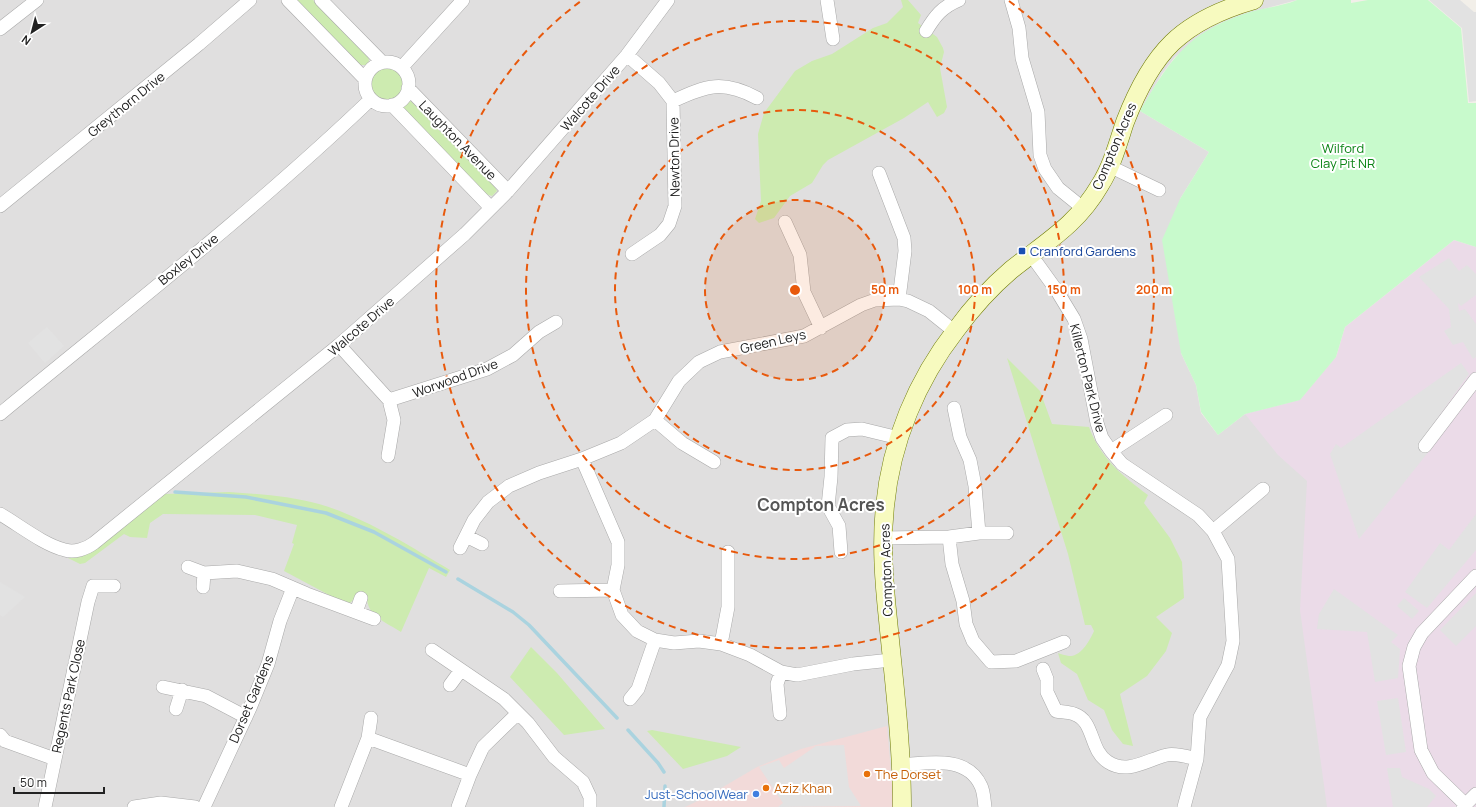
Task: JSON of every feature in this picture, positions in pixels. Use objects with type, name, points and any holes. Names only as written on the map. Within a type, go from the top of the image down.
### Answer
[{"type":"street","points":[[0,29],[36,0]]},
{"type":"street","name":"Greythorn Drive","points":[[0,206],[199,44],[250,0]]},
{"type":"street","points":[[288,0],[365,79]]},
{"type":"street","points":[[321,0],[382,62]]},
{"type":"street","points":[[392,105],[377,104],[367,94],[365,79],[371,68],[382,62],[392,62],[402,67],[463,0]]},
{"type":"street","name":"Walcote Drive","points":[[0,514],[52,545],[65,551],[74,551],[89,546],[339,345],[433,264],[508,191],[627,55],[668,0]]},
{"type":"street","points":[[827,0],[833,39]]},
{"type":"street","points":[[926,31],[929,16],[946,5],[959,0]]},
{"type":"street","points":[[1011,0],[1019,28],[1022,58],[1038,112],[1040,155],[1045,169],[1058,188],[1084,209]]},
{"type":"street","name":"Compton Acres","points":[[902,807],[901,765],[884,586],[883,538],[889,475],[899,438],[910,408],[937,356],[954,331],[981,298],[1010,271],[1074,221],[1084,209],[1101,184],[1138,89],[1158,60],[1184,32],[1224,4],[1254,0]]},
{"type":"street","name":"Newton Drive","points":[[627,55],[660,83],[673,101],[675,206],[667,227],[660,235],[636,246]]},
{"type":"street","name":"Laughton Avenue","points":[[402,67],[408,77],[408,88],[402,99],[392,105],[491,208]]},
{"type":"street","name":"Newton Drive","points":[[673,101],[693,92],[718,86],[739,88],[757,98]]},
{"type":"street","name":"Laughton Avenue","points":[[408,88],[508,191]]},
{"type":"street","name":"Boxley Drive","points":[[0,414],[223,230],[310,156],[371,99]]},
{"type":"street","points":[[1109,166],[1159,190]]},
{"type":"street","points":[[879,173],[904,238],[905,251],[899,299]]},
{"type":"street","points":[[785,222],[800,255],[804,292],[821,328]]},
{"type":"street","name":"Killerton Park Drive","points":[[1031,255],[1057,291],[1074,319],[1081,339],[1097,423],[1102,438],[1122,464],[1198,515],[1213,531],[1228,559],[1233,642],[1228,665],[1200,717],[1197,759],[1184,807]]},
{"type":"street","name":"Green Leys","points":[[482,544],[463,542],[474,520],[488,502],[509,486],[539,472],[582,459],[621,443],[655,420],[679,381],[699,362],[720,352],[804,336],[861,305],[875,300],[899,299],[918,305],[954,331]]},
{"type":"street","name":"Worwood Drive","points":[[389,400],[487,369],[513,355],[539,332],[556,324]]},
{"type":"street","points":[[339,345],[389,400],[394,420],[388,456]]},
{"type":"street","points":[[1425,446],[1476,379]]},
{"type":"street","points":[[954,408],[960,437],[970,460],[975,486],[979,533]]},
{"type":"street","points":[[1111,451],[1166,415]]},
{"type":"street","points":[[655,420],[682,443],[714,462]]},
{"type":"street","points":[[841,552],[839,526],[828,506],[831,477],[832,438],[847,430],[862,429],[899,438]]},
{"type":"street","points":[[582,459],[618,542],[618,565],[613,590],[622,615],[637,631],[655,640],[674,643],[699,641],[721,644],[750,655],[781,672],[797,675],[853,664],[892,660]]},
{"type":"street","points":[[1213,531],[1263,489]]},
{"type":"street","points":[[883,538],[949,537],[979,533],[1007,532]]},
{"type":"street","points":[[949,537],[952,564],[963,601],[966,624],[973,641],[991,662],[1016,661],[1064,642]]},
{"type":"street","points":[[721,644],[728,608],[728,552]]},
{"type":"street","points":[[188,567],[204,573],[236,571],[272,579],[374,619]]},
{"type":"street","points":[[203,587],[204,573]]},
{"type":"street","points":[[1476,576],[1422,633],[1414,647],[1409,666],[1421,750],[1434,773],[1465,806],[1476,794]]},
{"type":"street","name":"Regents Park Close","points":[[45,807],[88,602],[88,584],[114,586]]},
{"type":"street","name":"Dorset Gardens","points":[[204,807],[246,718],[268,664],[280,621],[293,588]]},
{"type":"street","points":[[560,591],[613,590]]},
{"type":"street","points":[[356,612],[361,598]]},
{"type":"street","points":[[630,699],[638,689],[655,640]]},
{"type":"street","points":[[432,650],[504,699],[518,713],[554,757],[583,782],[590,797],[590,807]]},
{"type":"street","points":[[1043,669],[1047,679],[1046,692],[1056,711],[1075,714],[1087,724],[1096,751],[1108,762],[1120,767],[1144,765],[1168,754],[1197,759]]},
{"type":"street","points":[[450,685],[461,670]]},
{"type":"street","points":[[780,714],[777,684],[781,672]]},
{"type":"street","points":[[163,687],[206,696],[246,718]]},
{"type":"street","points":[[176,709],[182,690]]},
{"type":"street","points":[[458,807],[470,775],[483,747],[518,713]]},
{"type":"street","points":[[341,807],[368,738],[371,718]]},
{"type":"street","points":[[0,735],[5,741],[55,759]]},
{"type":"street","points":[[368,738],[470,775]]},
{"type":"street","points":[[901,765],[956,763],[971,772],[982,786],[985,807]]},
{"type":"street","points":[[134,807],[161,803],[195,807]]},
{"type":"shaded area","points":[[0,0],[1297,0],[1245,14],[1219,24],[1175,57],[1162,74],[1140,111],[1209,152],[1180,199],[1181,353],[1196,385],[1201,413],[1218,435],[1245,414],[1300,400],[1336,357],[1476,247],[1476,807],[0,807]]},
{"type":"shaded area","points":[[1429,0],[1460,0],[1476,12],[1476,101],[1469,102],[1462,28]]},
{"type":"shaded area","points":[[1454,240],[1476,247],[1476,807],[1327,807],[1300,610],[1307,481],[1278,455],[1245,414],[1300,400],[1336,357],[1345,327]]},
{"type":"shaded area","points":[[1449,258],[1459,271],[1467,265],[1476,274],[1476,295],[1461,306],[1458,303],[1459,311],[1465,309],[1476,324],[1476,357],[1473,359],[1463,342],[1453,345],[1444,331],[1451,327],[1449,309],[1419,277]]},
{"type":"shaded area","points":[[47,327],[64,346],[45,363],[28,343]]},
{"type":"shaded area","points":[[1461,363],[1469,374],[1421,441],[1430,450],[1359,539],[1330,454],[1336,444],[1341,448]]},
{"type":"shaded area","points":[[1476,514],[1476,550],[1427,608],[1405,592],[1440,543],[1449,550]]},
{"type":"shaded area","points":[[0,582],[25,597],[3,617],[0,615]]},
{"type":"shaded area","points":[[1334,589],[1398,635],[1391,642],[1400,649],[1398,678],[1375,682],[1367,632],[1317,629],[1319,614]]},
{"type":"shaded area","points":[[1476,593],[1476,626],[1456,646],[1440,630]]},
{"type":"shaded area","points":[[1404,598],[1419,611],[1412,619],[1397,606]]},
{"type":"shaded area","points":[[1398,698],[1406,752],[1386,755],[1377,701]]},
{"type":"shaded area","points":[[887,726],[894,807],[685,807],[706,797],[757,767],[801,749]]},
{"type":"shaded area","points":[[844,745],[849,787],[861,806],[778,807],[783,803],[759,767],[779,760],[784,768],[816,746]]},
{"type":"shaded area","points":[[1387,768],[1400,768],[1402,777],[1429,789],[1436,796],[1427,807],[1393,807]]},
{"type":"green space","points":[[297,0],[313,0],[368,55],[369,61],[366,65],[360,65]]},
{"type":"green space","points":[[901,0],[908,0],[921,15],[918,23],[937,37],[943,48],[944,52],[940,68],[947,107],[944,113],[937,117],[928,102],[904,118],[828,160],[823,165],[812,183],[790,196],[774,218],[759,223],[755,219],[761,201],[758,134],[764,113],[795,71],[812,61],[832,54],[873,28],[887,23],[903,7]]},
{"type":"green space","name":"Wilford Clay Pit NR","points":[[1297,0],[1351,0],[1351,3],[1368,0],[1428,0],[1461,28],[1468,103],[1476,103],[1476,247],[1454,240],[1345,327],[1336,357],[1300,400],[1245,414],[1218,435],[1201,412],[1196,385],[1181,353],[1162,240],[1180,199],[1209,152],[1140,111],[1160,77],[1171,63],[1194,40],[1208,30],[1244,14]]},
{"type":"green space","points":[[390,68],[396,70],[401,75],[403,84],[401,93],[396,98],[384,100],[378,98],[373,93],[371,81],[373,75],[378,70]]},
{"type":"green space","points":[[411,101],[494,185],[497,191],[492,196],[486,194],[403,108],[405,103]]},
{"type":"green space","points":[[1007,358],[1040,391],[1052,424],[1089,427],[1099,448],[1106,457],[1129,481],[1148,495],[1144,503],[1170,538],[1182,562],[1184,598],[1156,617],[1172,633],[1166,651],[1147,676],[1120,694],[1133,746],[1123,744],[1112,730],[1104,710],[1088,700],[1077,674],[1061,663],[1058,653],[1071,656],[1079,653],[1088,643],[1094,631],[1091,625],[1085,625],[1068,554]]},
{"type":"green space","points":[[229,492],[297,499],[319,504],[353,516],[419,551],[450,570],[446,577],[429,568],[401,632],[373,614],[368,603],[367,596],[359,594],[350,603],[344,603],[284,571],[294,544],[292,543],[297,525],[255,515],[163,514],[150,523],[147,538],[130,537],[124,534],[85,563],[80,564],[68,558],[70,555],[164,494]]},
{"type":"green space","points":[[531,647],[557,673],[605,729],[564,735],[510,677]]},
{"type":"green space","points":[[652,730],[741,747],[727,756],[683,769],[647,731]]},
{"type":"waterway","points":[[175,492],[246,497],[326,513],[374,532],[446,572]]},
{"type":"waterway","points":[[458,579],[513,612],[529,625],[617,718]]},
{"type":"waterway","points":[[628,730],[658,763],[664,772]]},
{"type":"waterway","points":[[664,807],[665,786]]},
{"type":"place","name":"Cranford Gardens","points":[[1022,251]]},
{"type":"place","name":"The Dorset","points":[[867,774]]},
{"type":"place","name":"Aziz Khan","points":[[766,788]]},
{"type":"place","name":"Just-SchoolWear","points":[[756,794]]},
{"type":"district","name":"Compton Acres","points":[[821,504]]}]
